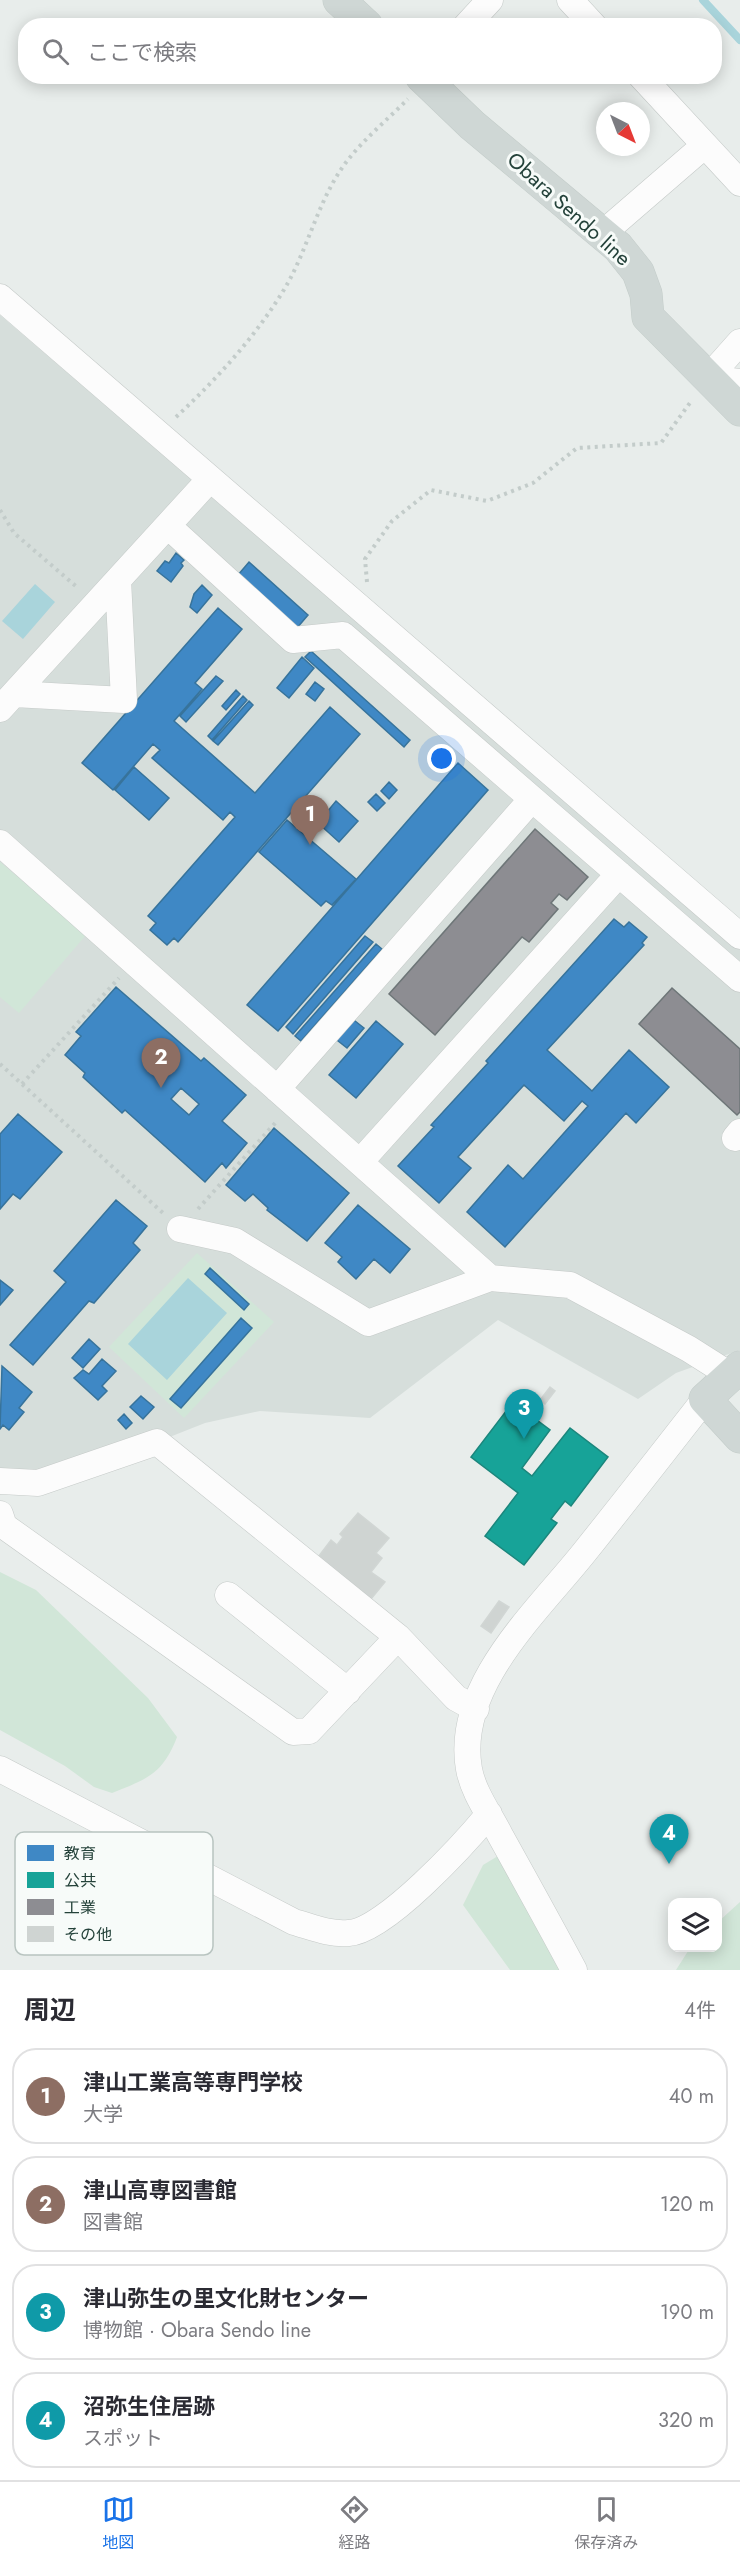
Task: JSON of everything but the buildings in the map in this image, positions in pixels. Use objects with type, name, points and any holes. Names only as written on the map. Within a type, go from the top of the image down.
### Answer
[{"type":"main road","points":[[339,0],[358,18]]},
{"type":"main road","name":"Obara Sendo line","points":[[428,84],[472,125],[618,247],[639,272],[646,294],[648,316],[740,410]]},
{"type":"main road","points":[[735,1371],[705,1399],[740,1437]]},
{"type":"street","points":[[473,18],[490,0]]},
{"type":"street","points":[[570,0],[587,18]]},
{"type":"street","points":[[648,84],[740,183]]},
{"type":"street","points":[[602,234],[705,145]]},
{"type":"street","points":[[0,297],[740,936]]},
{"type":"street","points":[[708,378],[740,342]]},
{"type":"street","points":[[708,378],[740,382]]},
{"type":"street","points":[[7,702],[210,479]]},
{"type":"street","points":[[168,526],[293,640],[343,635],[740,979]]},
{"type":"street","points":[[7,702],[124,700],[118,580]]},
{"type":"street","points":[[285,1096],[532,799]]},
{"type":"street","points":[[0,843],[490,1278]]},
{"type":"street","points":[[360,1162],[620,874]]},
{"type":"street","points":[[180,1229],[235,1241],[368,1323],[490,1278],[570,1285],[735,1371]]},
{"type":"street","points":[[574,1970],[489,1814],[469,1772],[466,1741],[489,1676],[511,1640],[571,1570],[705,1399]]},
{"type":"street","points":[[0,1481],[38,1483],[157,1442],[398,1637],[456,1698],[476,1709]]},
{"type":"street","points":[[0,1514],[4,1526],[293,1732],[309,1731],[398,1637]]},
{"type":"street","points":[[228,1595],[348,1691]]},
{"type":"street","points":[[0,1768],[122,1832]]},
{"type":"street","points":[[213,1880],[294,1922],[324,1931],[351,1933],[378,1921],[437,1870],[489,1814]]},
{"type":"path","points":[[158,434],[200,395],[238,352],[285,288],[327,191],[348,160],[418,84]]},
{"type":"path","points":[[369,617],[365,559],[392,521],[431,490],[487,501],[533,483],[577,448],[661,443],[708,378]]},
{"type":"path","points":[[0,510],[15,533],[96,604]]},
{"type":"path","points":[[22,1084],[134,962]]},
{"type":"path","points":[[0,1064],[180,1229],[285,1096]]},
{"type":"shaded area","points":[[0,315],[740,948],[740,1350],[676,1373],[638,1399],[498,1320],[370,1418],[260,1411],[205,1423],[157,1442],[0,1482]]},
{"type":"green space","points":[[0,862],[86,935],[19,1013],[0,997]]},
{"type":"green space","points":[[197,1253],[274,1322],[184,1418],[109,1347]]},
{"type":"green space","points":[[0,1572],[36,1590],[148,1698],[177,1737],[166,1759],[152,1774],[112,1793],[94,1787],[65,1766],[0,1730]]},
{"type":"green space","points":[[516,1845],[549,1950],[568,1970],[510,1970],[463,1905],[483,1865]]},
{"type":"green space","points":[[740,1902],[740,1970],[676,1970],[687,1952],[722,1952],[722,1918]]},
{"type":"water","points":[[35,584],[55,602],[23,639],[2,621]]},
{"type":"water","points":[[188,1278],[227,1313],[167,1380],[128,1344]]},
{"type":"waterway","points":[[703,0],[720,18]]},
{"type":"waterway","points":[[722,21],[740,40]]},
{"type":"place","name":"津山工業高等専門学校","points":[[310,845]]},
{"type":"place","name":"津山高専図書館","points":[[161,1088]]},
{"type":"place","name":"津山弥生の里文化財センター","points":[[524,1439]]},
{"type":"place","name":"沼弥生住居跡","points":[[669,1864]]}]
